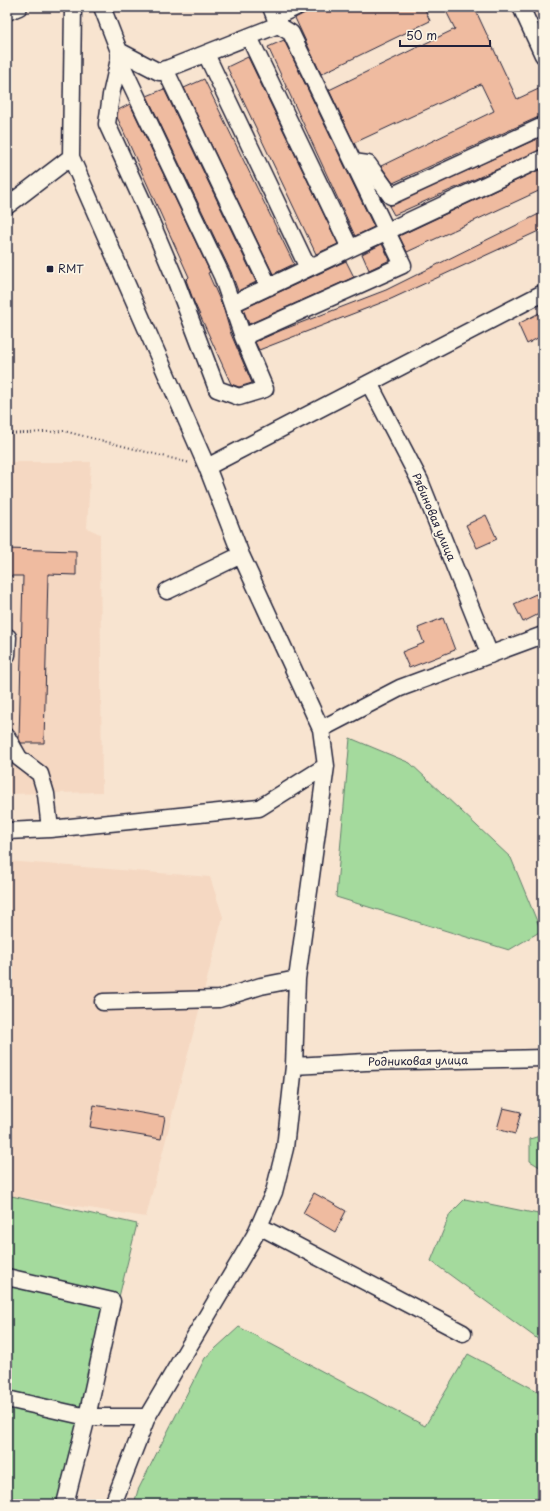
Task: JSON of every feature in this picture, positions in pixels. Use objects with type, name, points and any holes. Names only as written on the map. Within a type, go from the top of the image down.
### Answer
[{"type":"street","points":[[7,12],[19,7]]},
{"type":"street","points":[[73,7],[71,157],[207,467],[241,556],[321,729],[326,766],[297,980],[294,1066],[285,1148],[274,1192],[259,1226],[147,1416],[113,1504]]},
{"type":"street","points":[[102,7],[119,55],[222,276],[243,337],[265,389],[239,397],[217,389],[174,276],[138,191],[107,124],[119,55]]},
{"type":"street","points":[[119,55],[159,72],[249,37],[275,16],[296,7]]},
{"type":"street","points":[[521,7],[543,55]]},
{"type":"street","points":[[243,337],[404,265],[291,33],[275,16]]},
{"type":"street","points":[[249,37],[350,248]]},
{"type":"street","points":[[206,54],[308,268]]},
{"type":"street","points":[[165,69],[269,287]]},
{"type":"street","points":[[353,162],[368,164],[391,196],[543,126]]},
{"type":"street","points":[[7,206],[71,157]]},
{"type":"street","points":[[232,304],[543,158]]},
{"type":"street","points":[[207,467],[543,293]]},
{"type":"street","name":"Рябиновая улица","points":[[369,383],[420,481],[490,655]]},
{"type":"street","points":[[166,591],[241,556]]},
{"type":"street","points":[[321,729],[400,688],[543,635]]},
{"type":"street","points":[[7,655],[8,637]]},
{"type":"street","points":[[7,737],[19,758],[40,774],[46,794],[50,829]]},
{"type":"street","points":[[7,832],[259,808],[326,766]]},
{"type":"street","points":[[103,1002],[219,999],[261,986],[297,980]]},
{"type":"street","name":"Родниковая улица","points":[[294,1066],[366,1062],[543,1058]]},
{"type":"street","points":[[259,1226],[463,1333]]},
{"type":"street","points":[[7,1277],[112,1301],[87,1417],[65,1504]]},
{"type":"street","points":[[7,1399],[87,1417],[147,1416]]},
{"type":"path","points":[[7,434],[64,432],[207,467]]},
{"type":"shaded area","points":[[7,462],[91,462],[87,528],[100,534],[102,792],[7,794]]},
{"type":"shaded area","points":[[7,861],[210,877],[223,917],[146,1217],[7,1195]]},
{"type":"green space","points":[[350,738],[410,763],[511,858],[541,931],[509,950],[336,897]]},
{"type":"green space","points":[[543,1135],[543,1169],[530,1161],[530,1139]]},
{"type":"green space","points":[[7,1195],[137,1224],[68,1504],[7,1504]]},
{"type":"green space","points":[[465,1199],[543,1215],[543,1343],[431,1261],[450,1214]]},
{"type":"green space","points":[[239,1327],[425,1426],[468,1354],[543,1394],[543,1504],[134,1504],[138,1490],[205,1358]]},
{"type":"building","points":[[317,7],[424,7],[430,21],[321,74],[295,18]]},
{"type":"building","points":[[444,7],[474,7],[517,99],[543,87],[543,115],[393,183],[381,166],[494,111],[481,84],[354,143],[329,90],[455,29]]},
{"type":"building","points":[[284,40],[374,227],[355,236],[268,47]]},
{"type":"building","points":[[248,57],[338,244],[316,254],[227,67]]},
{"type":"building","points":[[204,79],[294,264],[273,274],[184,88]]},
{"type":"building","points":[[164,89],[256,282],[238,291],[231,272],[147,96]]},
{"type":"building","points":[[130,104],[210,272],[208,273],[223,307],[231,334],[252,383],[239,387],[231,384],[194,302],[186,280],[189,277],[117,117],[118,110]]},
{"type":"building","points":[[543,136],[543,149],[394,215],[389,206]]},
{"type":"building","points":[[543,168],[543,189],[407,252],[399,236]]},
{"type":"building","points":[[543,212],[543,229],[391,299],[259,350],[255,342],[386,290]]},
{"type":"building","points":[[382,244],[390,260],[369,270],[362,254]]},
{"type":"building","points":[[346,261],[354,277],[249,324],[243,309]]},
{"type":"building","points":[[543,311],[543,335],[527,344],[518,324]]},
{"type":"building","points":[[486,515],[497,539],[477,548],[466,525]]},
{"type":"building","points":[[7,549],[76,551],[76,575],[48,574],[44,743],[21,743],[19,739],[23,576],[7,576]]},
{"type":"building","points":[[536,594],[543,612],[523,622],[514,604]]},
{"type":"building","points":[[443,618],[455,650],[409,668],[402,652],[424,643],[418,628]]},
{"type":"building","points":[[94,1105],[165,1117],[161,1139],[90,1127]]},
{"type":"building","points":[[503,1108],[521,1112],[515,1134],[497,1129]]},
{"type":"building","points":[[314,1193],[346,1211],[335,1232],[303,1213]]},
{"type":"place","name":"RMT","points":[[50,269]]}]
